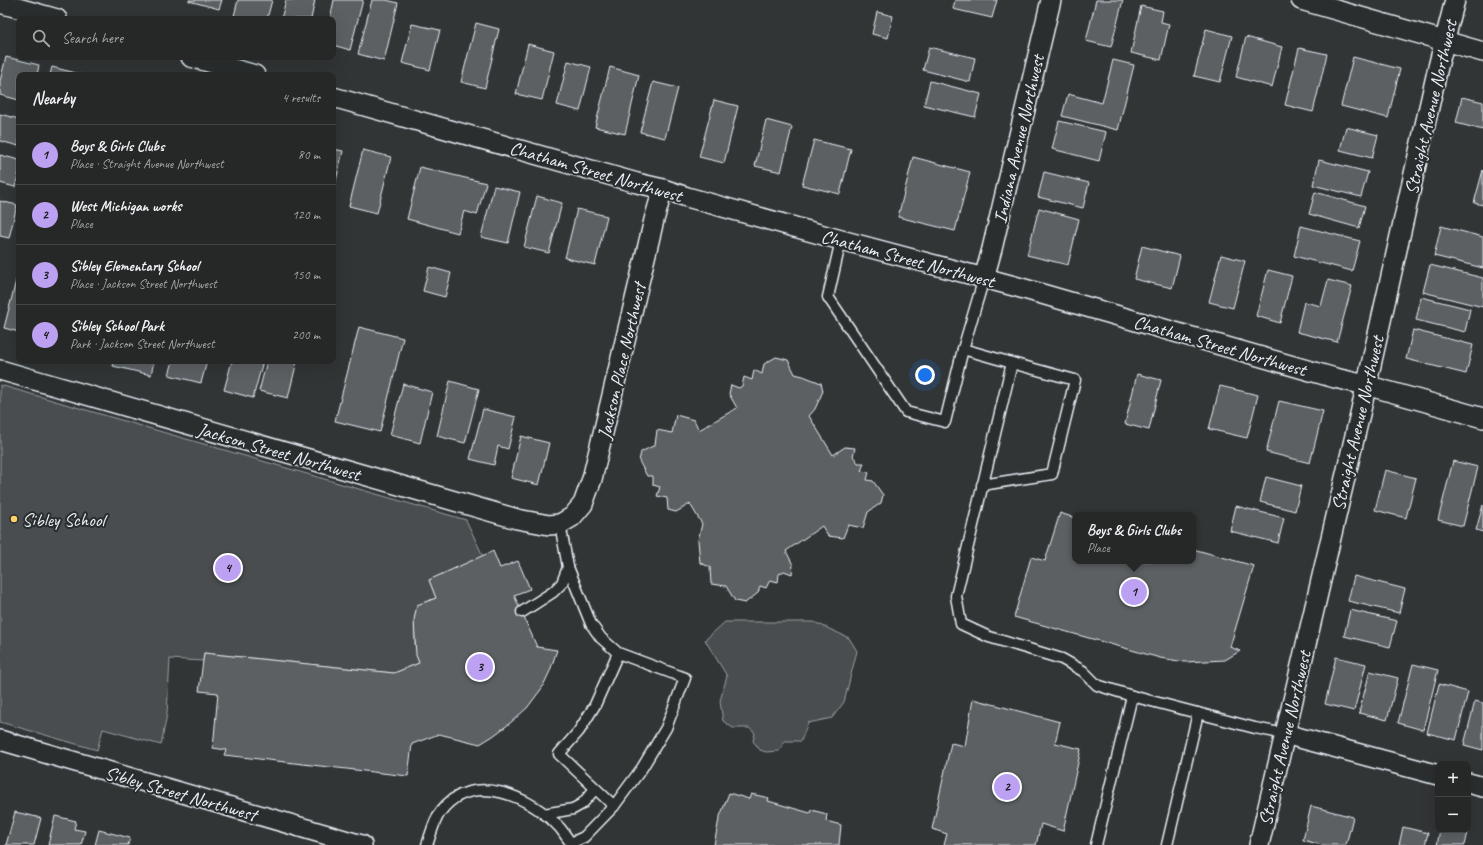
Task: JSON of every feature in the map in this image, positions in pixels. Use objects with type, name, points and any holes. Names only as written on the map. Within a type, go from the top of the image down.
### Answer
[{"type":"street","name":"Indiana Avenue Northwest","points":[[984,278],[1051,0]]},
{"type":"street","points":[[1301,0],[1483,52]]},
{"type":"street","name":"Straight Avenue Northwest","points":[[1259,845],[1438,67],[1455,0]]},
{"type":"street","points":[[0,3],[46,16]]},
{"type":"street","points":[[202,60],[244,72]]},
{"type":"street","name":"Chatham Street Northwest","points":[[336,98],[841,240],[984,278],[1327,376],[1366,385],[1483,418]]},
{"type":"street","name":"Jackson Place Northwest","points":[[560,524],[572,517],[583,504],[592,479],[654,220],[663,189]]},
{"type":"street","name":"Jackson Street Northwest","points":[[0,370],[517,519],[549,525],[560,524]]},
{"type":"street","points":[[1285,734],[1435,774]]},
{"type":"street","name":"Sibley Street Northwest","points":[[0,740],[362,845]]},
{"type":"street","points":[[1471,784],[1483,787]]},
{"type":"lane","points":[[841,240],[828,297],[906,412],[945,422],[963,349],[984,278]]},
{"type":"lane","points":[[963,349],[1075,380],[1052,474],[982,485]]},
{"type":"lane","points":[[1012,363],[956,596],[961,624],[990,637],[1062,658],[1083,671],[1097,685],[1132,696],[1285,734]]},
{"type":"lane","points":[[427,845],[440,812],[448,802],[460,794],[469,791],[481,790],[509,795],[526,802],[544,814],[560,828],[571,844],[584,837],[614,806],[642,768],[666,728],[686,678],[618,653],[601,638],[591,624],[568,567],[560,524]]},
{"type":"lane","points":[[522,612],[553,592],[562,583],[568,567]]},
{"type":"lane","points":[[614,806],[560,754],[578,731],[595,705],[618,653]]},
{"type":"lane","points":[[1096,845],[1132,696]]},
{"type":"lane","points":[[1168,845],[1198,713]]},
{"type":"lane","points":[[544,814],[573,809],[582,804],[595,789]]},
{"type":"shaded area","points":[[0,385],[466,520],[483,556],[429,580],[436,598],[417,605],[415,620],[414,634],[419,663],[394,673],[204,653],[203,661],[170,659],[167,714],[161,745],[103,729],[97,750],[0,722]]},
{"type":"shaded area","points":[[725,622],[814,622],[849,638],[857,651],[844,702],[832,718],[808,723],[801,741],[785,741],[779,751],[766,752],[760,750],[753,741],[755,733],[749,728],[733,728],[723,721],[720,701],[727,676],[705,640]]},
{"type":"building","points":[[189,0],[222,0],[219,9]]},
{"type":"building","points":[[238,0],[272,0],[268,16],[234,16]]},
{"type":"building","points":[[286,0],[315,0],[312,16],[282,16]]},
{"type":"building","points":[[334,0],[363,0],[350,50],[336,46],[336,16],[331,16]]},
{"type":"building","points":[[372,0],[386,0],[398,3],[384,61],[358,54]]},
{"type":"building","points":[[955,0],[997,0],[992,18],[953,9]]},
{"type":"building","points":[[1096,0],[1123,0],[1111,47],[1086,41]]},
{"type":"building","points":[[1141,6],[1163,11],[1161,22],[1169,24],[1161,60],[1131,53]]},
{"type":"building","points":[[877,12],[893,16],[888,38],[872,34]]},
{"type":"building","points":[[476,23],[499,29],[485,88],[461,82]]},
{"type":"building","points":[[412,24],[440,30],[430,70],[402,63]]},
{"type":"building","points":[[1206,29],[1232,36],[1220,82],[1194,76]]},
{"type":"building","points":[[1246,37],[1282,47],[1272,87],[1236,77]]},
{"type":"building","points":[[528,44],[554,51],[542,100],[516,94]]},
{"type":"building","points":[[929,47],[975,58],[970,82],[923,70]]},
{"type":"building","points":[[1299,48],[1327,54],[1313,112],[1285,105]]},
{"type":"building","points":[[6,57],[39,65],[38,72],[16,72],[16,99],[0,95],[0,81]]},
{"type":"building","points":[[1353,57],[1400,69],[1388,118],[1341,106]]},
{"type":"building","points":[[1113,60],[1134,65],[1118,130],[1062,116],[1068,94],[1102,103]]},
{"type":"building","points":[[568,61],[591,67],[580,111],[557,105]]},
{"type":"building","points":[[52,67],[72,72],[51,72]]},
{"type":"building","points":[[610,67],[639,75],[625,134],[595,127]]},
{"type":"building","points":[[930,81],[981,94],[975,117],[924,105]]},
{"type":"building","points":[[653,82],[678,88],[665,138],[640,132]]},
{"type":"building","points":[[1462,97],[1483,102],[1483,130],[1456,123]]},
{"type":"building","points":[[714,100],[738,106],[724,163],[699,157]]},
{"type":"building","points":[[0,114],[16,118],[16,145],[0,141]]},
{"type":"building","points":[[766,120],[792,127],[781,172],[755,166]]},
{"type":"building","points":[[1059,121],[1106,132],[1099,161],[1052,149]]},
{"type":"building","points":[[1346,127],[1378,135],[1372,158],[1340,150]]},
{"type":"building","points":[[814,140],[851,149],[840,194],[802,185]]},
{"type":"building","points":[[336,150],[343,151],[336,180]]},
{"type":"building","points":[[363,150],[391,157],[377,213],[349,206]]},
{"type":"building","points":[[0,155],[16,159],[15,187],[0,183]]},
{"type":"building","points":[[913,157],[970,172],[955,231],[898,217]]},
{"type":"building","points":[[1319,160],[1368,172],[1361,197],[1313,185]]},
{"type":"building","points":[[420,167],[486,183],[477,215],[464,211],[458,233],[407,219]]},
{"type":"building","points":[[1483,170],[1483,205],[1474,203]]},
{"type":"building","points":[[1044,172],[1089,183],[1083,208],[1038,197]]},
{"type":"building","points":[[494,186],[520,192],[508,243],[481,237]]},
{"type":"building","points":[[1315,192],[1365,206],[1359,228],[1309,214]]},
{"type":"building","points":[[537,196],[562,203],[549,253],[524,247]]},
{"type":"building","points":[[0,201],[16,205],[9,238],[0,236]]},
{"type":"building","points":[[1039,208],[1079,219],[1068,265],[1027,255]]},
{"type":"building","points":[[577,209],[607,216],[595,265],[565,258]]},
{"type":"building","points":[[1301,226],[1360,241],[1352,271],[1294,256]]},
{"type":"building","points":[[1441,226],[1483,237],[1483,268],[1434,256]]},
{"type":"building","points":[[1142,246],[1180,256],[1172,288],[1134,279]]},
{"type":"building","points":[[1221,255],[1245,261],[1233,308],[1209,302]]},
{"type":"building","points":[[1430,265],[1483,278],[1483,307],[1423,292]]},
{"type":"building","points":[[429,267],[451,273],[445,297],[423,291]]},
{"type":"building","points":[[1268,270],[1292,276],[1280,323],[1256,316]]},
{"type":"building","points":[[1328,280],[1352,286],[1337,342],[1297,332],[1304,302],[1321,306]]},
{"type":"building","points":[[16,281],[16,331],[4,328]]},
{"type":"building","points":[[1421,297],[1470,309],[1465,332],[1416,320]]},
{"type":"building","points":[[359,327],[403,338],[380,432],[335,421]]},
{"type":"building","points":[[1413,330],[1473,345],[1466,374],[1406,359]]},
{"type":"building","points":[[776,357],[788,360],[795,374],[821,383],[823,391],[815,409],[809,416],[833,455],[845,447],[855,448],[853,456],[858,463],[864,463],[861,471],[869,472],[867,480],[873,481],[883,495],[881,503],[868,512],[863,528],[848,525],[843,538],[828,536],[822,526],[786,551],[793,565],[792,574],[784,571],[779,574],[778,582],[770,580],[766,588],[760,586],[758,593],[745,603],[735,601],[726,586],[711,584],[710,567],[700,563],[698,540],[702,524],[690,504],[676,512],[668,510],[667,498],[657,496],[660,487],[653,485],[653,476],[647,476],[639,461],[641,452],[655,445],[657,430],[672,433],[676,415],[694,420],[699,430],[737,408],[729,394],[731,385],[739,388],[742,386],[744,377],[752,380],[754,370],[762,374],[764,364]]},
{"type":"building","points":[[113,364],[153,364],[151,375],[113,366]]},
{"type":"building","points":[[172,364],[206,364],[201,383],[169,375]]},
{"type":"building","points":[[231,364],[262,364],[253,398],[224,390]]},
{"type":"building","points":[[266,364],[296,364],[288,398],[259,391]]},
{"type":"building","points":[[1137,374],[1161,380],[1149,430],[1125,424]]},
{"type":"building","points":[[450,381],[479,389],[465,443],[437,436]]},
{"type":"building","points":[[403,384],[432,392],[420,443],[390,435]]},
{"type":"building","points":[[1220,386],[1258,395],[1247,438],[1209,429]]},
{"type":"building","points":[[1279,401],[1323,411],[1310,463],[1266,452]]},
{"type":"building","points":[[483,409],[516,417],[508,449],[498,446],[494,465],[470,459]]},
{"type":"building","points":[[521,436],[549,443],[539,485],[511,478]]},
{"type":"building","points":[[1453,461],[1478,467],[1463,526],[1438,520]]},
{"type":"building","points":[[1385,470],[1416,478],[1406,518],[1375,510]]},
{"type":"building","points":[[1266,477],[1301,486],[1295,511],[1260,502]]},
{"type":"building","points":[[1483,505],[1483,532],[1476,530]]},
{"type":"building","points":[[1236,506],[1284,518],[1278,543],[1230,531]]},
{"type":"building","points":[[1060,513],[1072,517],[1072,564],[1196,564],[1196,550],[1254,566],[1230,647],[1240,651],[1225,660],[1185,662],[1160,658],[1014,617],[1031,557],[1045,561]]},
{"type":"building","points":[[493,551],[500,568],[518,561],[530,589],[514,595],[537,647],[557,650],[542,688],[527,708],[493,736],[480,744],[439,734],[412,744],[408,776],[224,755],[226,750],[213,748],[218,693],[199,691],[204,653],[394,673],[419,663],[416,655],[414,620],[417,605],[436,598],[429,580]]},
{"type":"building","points":[[1354,576],[1405,589],[1399,613],[1348,601]]},
{"type":"building","points":[[1350,610],[1397,621],[1390,647],[1344,636]]},
{"type":"building","points":[[1336,657],[1366,664],[1354,711],[1325,704]]},
{"type":"building","points":[[1413,664],[1438,670],[1423,730],[1398,723]]},
{"type":"building","points":[[1370,671],[1398,678],[1387,720],[1359,713]]},
{"type":"building","points":[[1439,684],[1468,692],[1456,740],[1427,733]]},
{"type":"building","points":[[973,699],[1060,722],[1055,743],[1081,749],[1063,831],[1041,824],[1036,845],[944,845],[947,834],[932,829],[951,743],[965,746]]},
{"type":"building","points":[[1475,701],[1483,703],[1483,750],[1464,745]]},
{"type":"building","points":[[729,793],[749,799],[751,794],[769,798],[768,801],[810,813],[811,810],[827,814],[826,821],[841,825],[839,845],[714,845],[719,819]]},
{"type":"building","points":[[1311,806],[1353,817],[1346,845],[1322,845],[1303,840]]},
{"type":"building","points":[[15,812],[41,818],[34,845],[6,845]]},
{"type":"building","points":[[55,816],[76,821],[74,829],[85,831],[81,845],[48,845]]},
{"type":"building","points":[[1403,827],[1428,833],[1425,845],[1399,845]]},
{"type":"building","points":[[99,830],[130,838],[128,845],[95,845]]},
{"type":"building","points":[[1439,833],[1468,833],[1465,845],[1437,845]]},
{"type":"place","name":"Sibley School","points":[[14,519]]},
{"type":"place","name":"Sibley School Park","points":[[228,568]]},
{"type":"place","name":"Boys & Girls Clubs","points":[[1134,592]]},
{"type":"place","name":"Sibley Elementary School","points":[[480,667]]},
{"type":"place","name":"West Michigan works","points":[[1007,787]]}]
